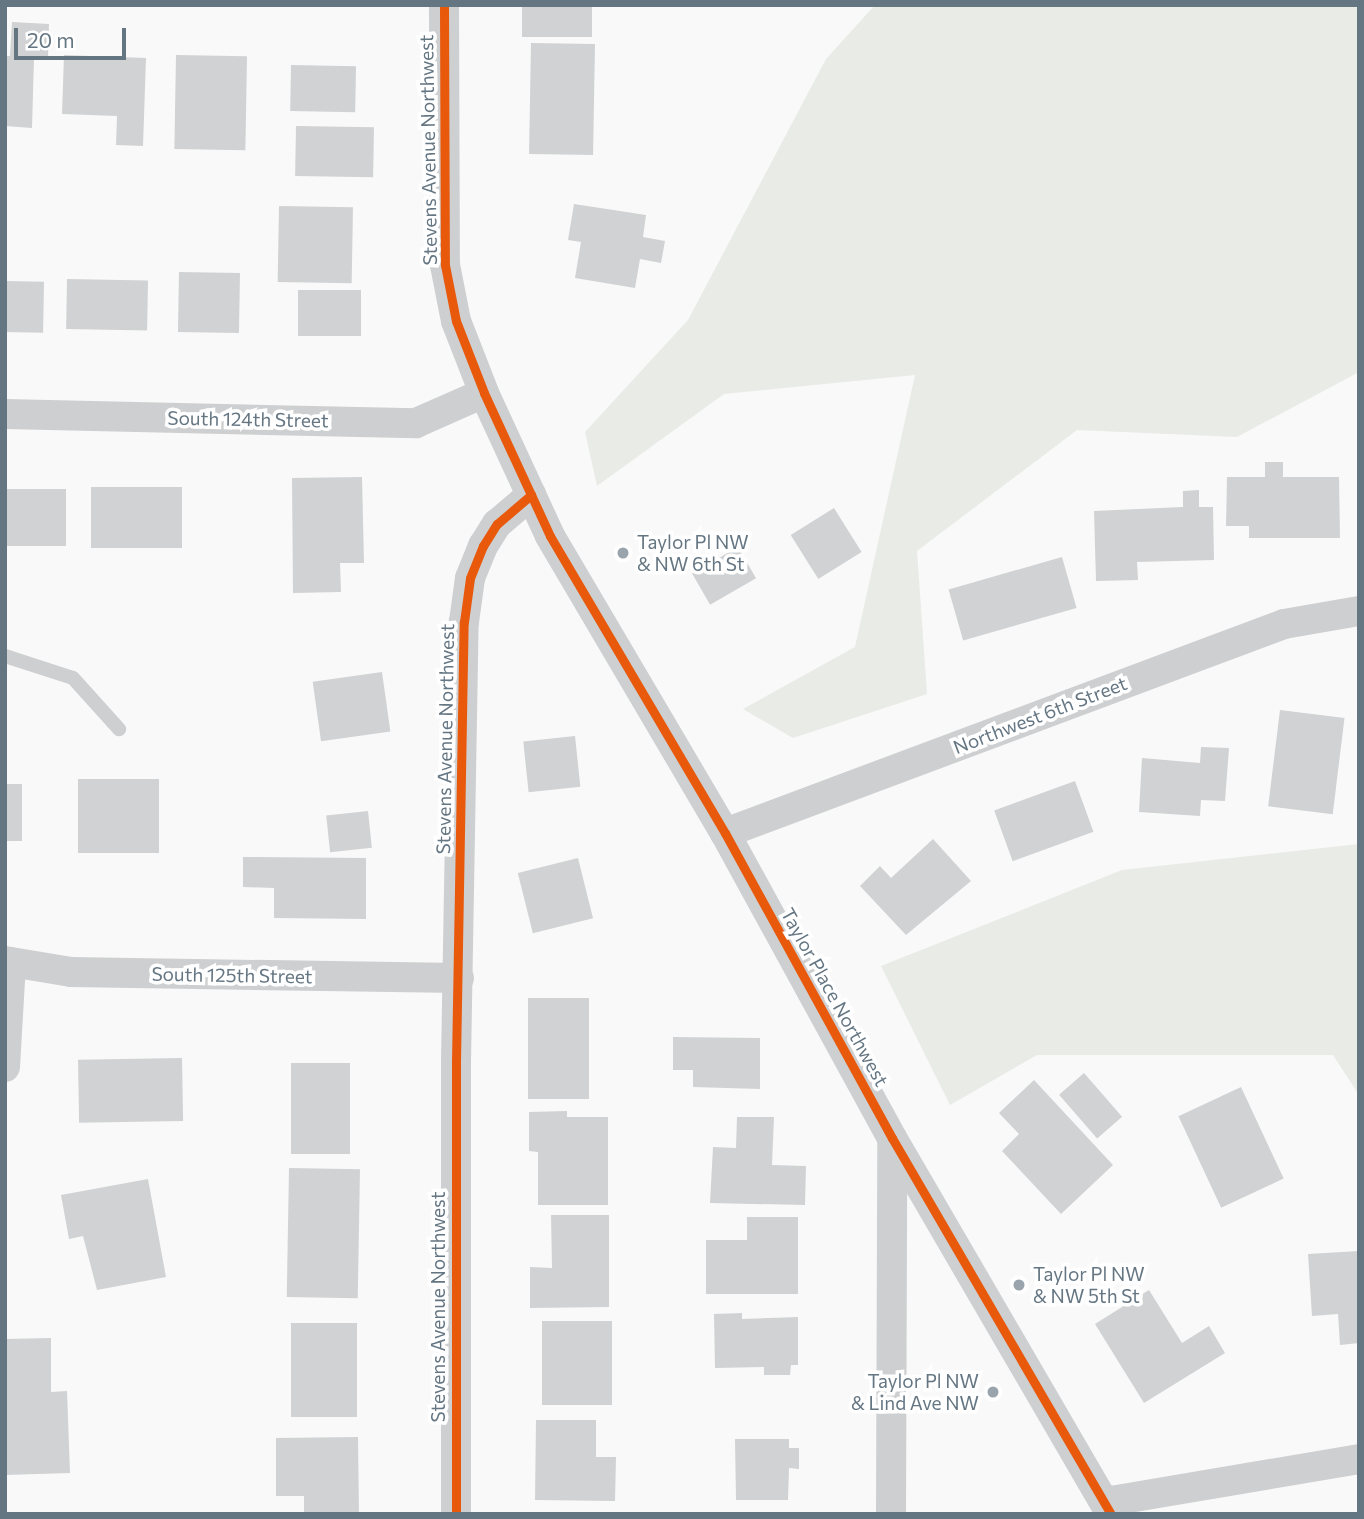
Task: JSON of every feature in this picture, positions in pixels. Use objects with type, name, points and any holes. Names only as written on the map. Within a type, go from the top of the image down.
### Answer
[{"type":"street","name":"Stevens Avenue Northwest","points":[[444,5],[445,265],[456,320],[484,393],[531,495],[497,524],[470,578],[464,622],[456,1514]]},
{"type":"street","name":"South 124th Street","points":[[5,414],[416,423],[484,393]]},
{"type":"street","name":"Taylor Place Northwest","points":[[531,495],[550,536],[725,832],[892,1138],[1108,1508]]},
{"type":"street","name":"Northwest 6th Street","points":[[725,832],[1284,624],[1359,611]]},
{"type":"street","name":"South 125th Street","points":[[8,962],[72,972],[459,978]]},
{"type":"street","points":[[5,1067],[8,962]]},
{"type":"street","points":[[891,1514],[892,1138]]},
{"type":"street","points":[[1108,1508],[1359,1459]]},
{"type":"lane","points":[[5,656],[73,678],[119,729]]},
{"type":"shaded area","points":[[875,5],[1359,5],[1359,372],[1237,437],[1077,430],[917,551],[927,694],[793,738],[743,709],[855,647],[915,375],[724,394],[597,486],[585,432],[688,320],[826,59]]},
{"type":"shaded area","points":[[1359,844],[1359,1095],[1333,1055],[1037,1055],[950,1105],[881,966],[1122,870]]},
{"type":"building","points":[[522,5],[592,5],[592,37],[522,37]]},
{"type":"building","points":[[12,22],[49,24],[48,59],[34,58],[32,128],[5,126],[5,56],[10,56]]},
{"type":"building","points":[[531,43],[595,44],[593,155],[529,154]]},
{"type":"building","points":[[64,55],[146,58],[143,146],[116,145],[117,116],[62,114]]},
{"type":"building","points":[[176,55],[247,56],[245,150],[174,149]]},
{"type":"building","points":[[291,65],[356,66],[355,112],[290,111]]},
{"type":"building","points":[[296,126],[374,127],[373,177],[295,176]]},
{"type":"building","points":[[574,204],[646,215],[643,237],[665,241],[661,263],[640,259],[635,288],[575,278],[581,242],[568,240]]},
{"type":"building","points":[[279,206],[353,207],[352,283],[278,282]]},
{"type":"building","points":[[179,272],[240,273],[239,333],[178,332]]},
{"type":"building","points":[[67,279],[148,280],[147,330],[66,329]]},
{"type":"building","points":[[5,281],[44,282],[43,333],[5,332]]},
{"type":"building","points":[[298,290],[361,290],[361,336],[298,336]]},
{"type":"building","points":[[1265,462],[1283,462],[1283,477],[1339,477],[1340,538],[1249,538],[1249,526],[1226,526],[1227,477],[1265,477]]},
{"type":"building","points":[[362,477],[364,563],[340,563],[341,592],[293,593],[292,478]]},
{"type":"building","points":[[91,487],[182,487],[182,548],[91,548]]},
{"type":"building","points":[[5,489],[66,489],[66,546],[5,546]]},
{"type":"building","points":[[1199,490],[1199,507],[1213,507],[1214,560],[1137,562],[1138,580],[1096,581],[1094,511],[1183,507],[1183,491]]},
{"type":"building","points":[[834,508],[862,552],[818,579],[791,535]]},
{"type":"building","points":[[738,547],[756,578],[710,605],[692,574]]},
{"type":"building","points":[[1062,557],[1077,608],[963,640],[949,590]]},
{"type":"building","points":[[382,672],[390,731],[321,741],[313,682]]},
{"type":"building","points":[[1280,710],[1345,718],[1333,814],[1268,806]]},
{"type":"building","points":[[575,736],[580,787],[529,792],[523,741]]},
{"type":"building","points":[[1201,747],[1229,748],[1225,801],[1201,800],[1200,816],[1139,812],[1142,758],[1200,763]]},
{"type":"building","points":[[78,779],[159,779],[159,853],[78,853]]},
{"type":"building","points":[[1075,781],[1093,832],[1013,861],[994,810]]},
{"type":"building","points":[[5,784],[22,784],[22,841],[5,841]]},
{"type":"building","points":[[368,811],[372,848],[330,852],[326,815]]},
{"type":"building","points":[[933,839],[971,881],[906,935],[860,886],[880,866],[891,878]]},
{"type":"building","points":[[243,857],[366,858],[366,919],[274,918],[274,888],[243,887]]},
{"type":"building","points":[[578,858],[593,918],[533,933],[518,873]]},
{"type":"building","points":[[528,998],[589,998],[589,1099],[528,1099]]},
{"type":"building","points":[[673,1037],[760,1038],[760,1089],[693,1087],[693,1070],[673,1070]]},
{"type":"building","points":[[182,1058],[183,1121],[79,1123],[78,1060]]},
{"type":"building","points":[[291,1063],[350,1063],[350,1154],[291,1154]]},
{"type":"building","points":[[1084,1073],[1122,1117],[1097,1138],[1059,1095]]},
{"type":"building","points":[[1034,1080],[1113,1165],[1061,1214],[1002,1151],[1019,1134],[999,1113]]},
{"type":"building","points":[[1241,1087],[1284,1179],[1221,1208],[1178,1116]]},
{"type":"building","points":[[567,1111],[567,1117],[608,1117],[608,1205],[538,1205],[538,1152],[529,1151],[529,1112]]},
{"type":"building","points":[[737,1117],[774,1117],[772,1165],[806,1166],[805,1205],[710,1203],[713,1147],[736,1148]]},
{"type":"building","points":[[289,1168],[360,1169],[358,1298],[287,1297]]},
{"type":"building","points":[[148,1179],[166,1277],[97,1290],[83,1236],[69,1239],[61,1195]]},
{"type":"building","points":[[551,1215],[609,1215],[609,1307],[530,1308],[530,1267],[552,1268]]},
{"type":"building","points":[[747,1217],[798,1217],[798,1294],[706,1294],[706,1240],[747,1240]]},
{"type":"building","points":[[1359,1251],[1359,1343],[1340,1345],[1338,1314],[1312,1316],[1308,1254]]},
{"type":"building","points":[[1149,1290],[1182,1343],[1209,1326],[1225,1353],[1144,1403],[1095,1324]]},
{"type":"building","points":[[742,1313],[742,1319],[798,1317],[798,1365],[791,1365],[790,1375],[764,1375],[764,1367],[715,1368],[714,1314]]},
{"type":"building","points":[[542,1321],[612,1321],[612,1405],[542,1405]]},
{"type":"building","points":[[291,1323],[357,1323],[357,1417],[291,1417]]},
{"type":"building","points":[[51,1338],[51,1392],[67,1391],[70,1473],[6,1475],[5,1339]]},
{"type":"building","points":[[536,1420],[596,1420],[596,1457],[616,1457],[615,1501],[535,1500]]},
{"type":"building","points":[[358,1437],[359,1514],[304,1514],[304,1496],[276,1496],[276,1438]]},
{"type":"building","points":[[735,1439],[789,1439],[789,1448],[799,1448],[799,1469],[789,1468],[788,1500],[736,1500]]},
{"type":"cycle path","points":[[444,5],[445,265],[456,321],[484,393],[550,536],[725,833],[892,1138],[1111,1514]]},
{"type":"cycle path","points":[[456,1514],[456,1061],[464,622],[470,578],[483,546],[497,524],[531,495]]},
{"type":"place","name":"Taylor Pl NW & NW 6th St","points":[[623,553]]},
{"type":"place","name":"Taylor Pl NW & NW 5th St","points":[[1019,1285]]},
{"type":"place","name":"Taylor Pl NW & Lind Ave NW","points":[[993,1392]]}]
